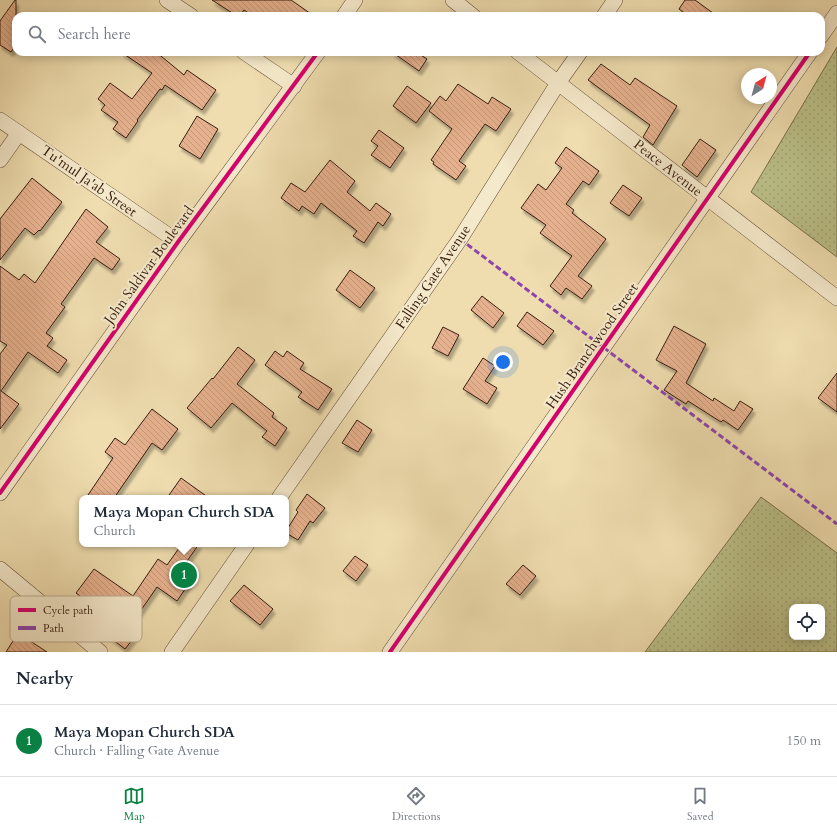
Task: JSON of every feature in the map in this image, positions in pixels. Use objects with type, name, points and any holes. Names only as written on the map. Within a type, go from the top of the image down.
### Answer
[{"type":"street","points":[[167,0],[185,12]]},
{"type":"street","points":[[347,12],[355,0]]},
{"type":"street","points":[[453,0],[468,12]]},
{"type":"street","points":[[607,12],[615,0]]},
{"type":"street","points":[[825,30],[837,13]]},
{"type":"street","points":[[250,56],[294,86]]},
{"type":"street","name":"John Saldivar Boulevard","points":[[0,492],[178,242],[315,56]]},
{"type":"street","name":"Peace Avenue","points":[[523,56],[837,298]]},
{"type":"street","name":"Falling Gate Avenue","points":[[281,495],[460,239],[577,56]]},
{"type":"street","name":"Hush Branchwood Street","points":[[390,652],[807,56]]},
{"type":"street","name":"Tu'mul Ja'ab Street","points":[[0,120],[178,242]]},
{"type":"street","points":[[0,160],[19,133]]},
{"type":"street","points":[[172,652],[245,547]]},
{"type":"street","points":[[0,569],[33,596]]},
{"type":"street","points":[[88,642],[100,652]]},
{"type":"green space","points":[[837,47],[837,257],[751,192]]},
{"type":"green space","points":[[761,497],[837,553],[837,652],[645,652]]},
{"type":"building","points":[[16,0],[16,12],[12,12],[11,52],[0,45],[0,21]]},
{"type":"building","points":[[212,0],[291,0],[308,12],[247,12],[244,10],[242,12],[231,12]]},
{"type":"building","points":[[685,0],[695,0],[712,12],[683,12],[679,9]]},
{"type":"building","points":[[127,56],[161,56],[184,75],[187,70],[216,90],[202,110],[165,85],[162,90],[160,89],[137,120],[138,121],[126,138],[113,129],[118,122],[101,110],[105,105],[98,99],[110,83],[132,99],[152,73]]},
{"type":"building","points":[[398,56],[422,56],[427,59],[419,71]]},
{"type":"building","points":[[601,64],[630,85],[635,78],[677,106],[653,145],[643,137],[650,125],[588,80]]},
{"type":"building","points":[[458,84],[488,104],[492,97],[511,109],[496,131],[485,124],[459,161],[466,166],[456,180],[433,164],[434,162],[431,160],[452,129],[429,111],[440,96],[446,101]]},
{"type":"building","points":[[407,86],[431,103],[416,123],[393,106]]},
{"type":"building","points":[[197,116],[218,129],[200,159],[179,146]]},
{"type":"building","points":[[379,130],[404,148],[390,168],[371,155],[378,146],[371,141]]},
{"type":"building","points":[[700,139],[716,150],[697,177],[682,165]]},
{"type":"building","points":[[566,147],[599,171],[589,185],[583,181],[566,204],[574,210],[572,213],[606,239],[578,276],[592,286],[582,299],[566,288],[561,295],[550,286],[572,256],[540,233],[546,225],[521,208],[538,184],[546,190],[562,168],[555,163]]},
{"type":"building","points":[[330,160],[355,181],[347,192],[370,211],[376,203],[391,214],[383,226],[378,222],[364,243],[353,236],[357,231],[321,203],[314,214],[302,206],[299,211],[281,198],[291,183],[305,192]]},
{"type":"building","points":[[32,178],[62,202],[40,231],[39,230],[34,235],[25,228],[0,260],[0,219]]},
{"type":"building","points":[[623,185],[642,198],[629,216],[610,203]]},
{"type":"building","points":[[86,209],[108,227],[96,242],[120,259],[112,270],[94,258],[61,304],[65,307],[46,333],[53,338],[47,346],[67,360],[58,373],[28,352],[1,391],[19,404],[0,429],[0,354],[7,345],[0,341],[0,266],[19,280],[24,274],[35,283]]},
{"type":"building","points":[[350,270],[375,288],[360,308],[336,290]]},
{"type":"building","points":[[482,296],[504,313],[493,328],[471,310]]},
{"type":"building","points":[[527,312],[554,331],[543,345],[517,326]]},
{"type":"building","points":[[674,326],[706,344],[686,383],[713,401],[714,398],[734,411],[740,401],[753,409],[738,430],[723,420],[721,422],[688,401],[686,404],[664,390],[677,371],[656,360]]},
{"type":"building","points":[[443,327],[459,335],[448,356],[432,348]]},
{"type":"building","points":[[238,347],[255,360],[237,384],[274,413],[272,417],[287,428],[275,446],[262,437],[267,431],[232,403],[211,428],[187,408],[212,378],[213,379]]},
{"type":"building","points":[[275,351],[283,357],[287,351],[304,363],[300,369],[332,389],[318,410],[298,397],[302,392],[265,365]]},
{"type":"building","points":[[483,358],[495,366],[485,381],[497,388],[487,404],[463,389]]},
{"type":"building","points":[[837,373],[837,412],[818,398]]},
{"type":"building","points":[[152,409],[178,429],[162,450],[152,443],[116,495],[88,495],[113,458],[105,452],[115,438],[125,445]]},
{"type":"building","points":[[357,420],[372,430],[358,452],[342,443]]},
{"type":"building","points":[[181,478],[205,495],[169,495]]},
{"type":"building","points":[[307,494],[325,508],[313,523],[310,521],[298,540],[289,535],[289,526],[298,512],[296,510]]},
{"type":"building","points":[[180,547],[197,547],[178,574],[190,582],[177,601],[157,587],[142,609],[142,596],[133,596],[158,559],[167,565]]},
{"type":"building","points":[[355,556],[368,565],[356,581],[343,571]]},
{"type":"building","points":[[523,565],[536,576],[520,595],[506,584]]},
{"type":"building","points":[[94,569],[133,596],[80,596],[76,593]]},
{"type":"building","points":[[244,585],[273,609],[260,625],[230,601]]},
{"type":"building","points":[[12,642],[32,642],[47,652],[6,652]]},
{"type":"building","points":[[116,642],[130,642],[125,649]]},
{"type":"marked path","points":[[460,239],[837,524]]},
{"type":"cycle path","points":[[0,493],[178,242],[315,56]]},
{"type":"cycle path","points":[[390,652],[807,56]]},
{"type":"place","name":"Maya Mopan Church SDA","points":[[184,575]]}]
